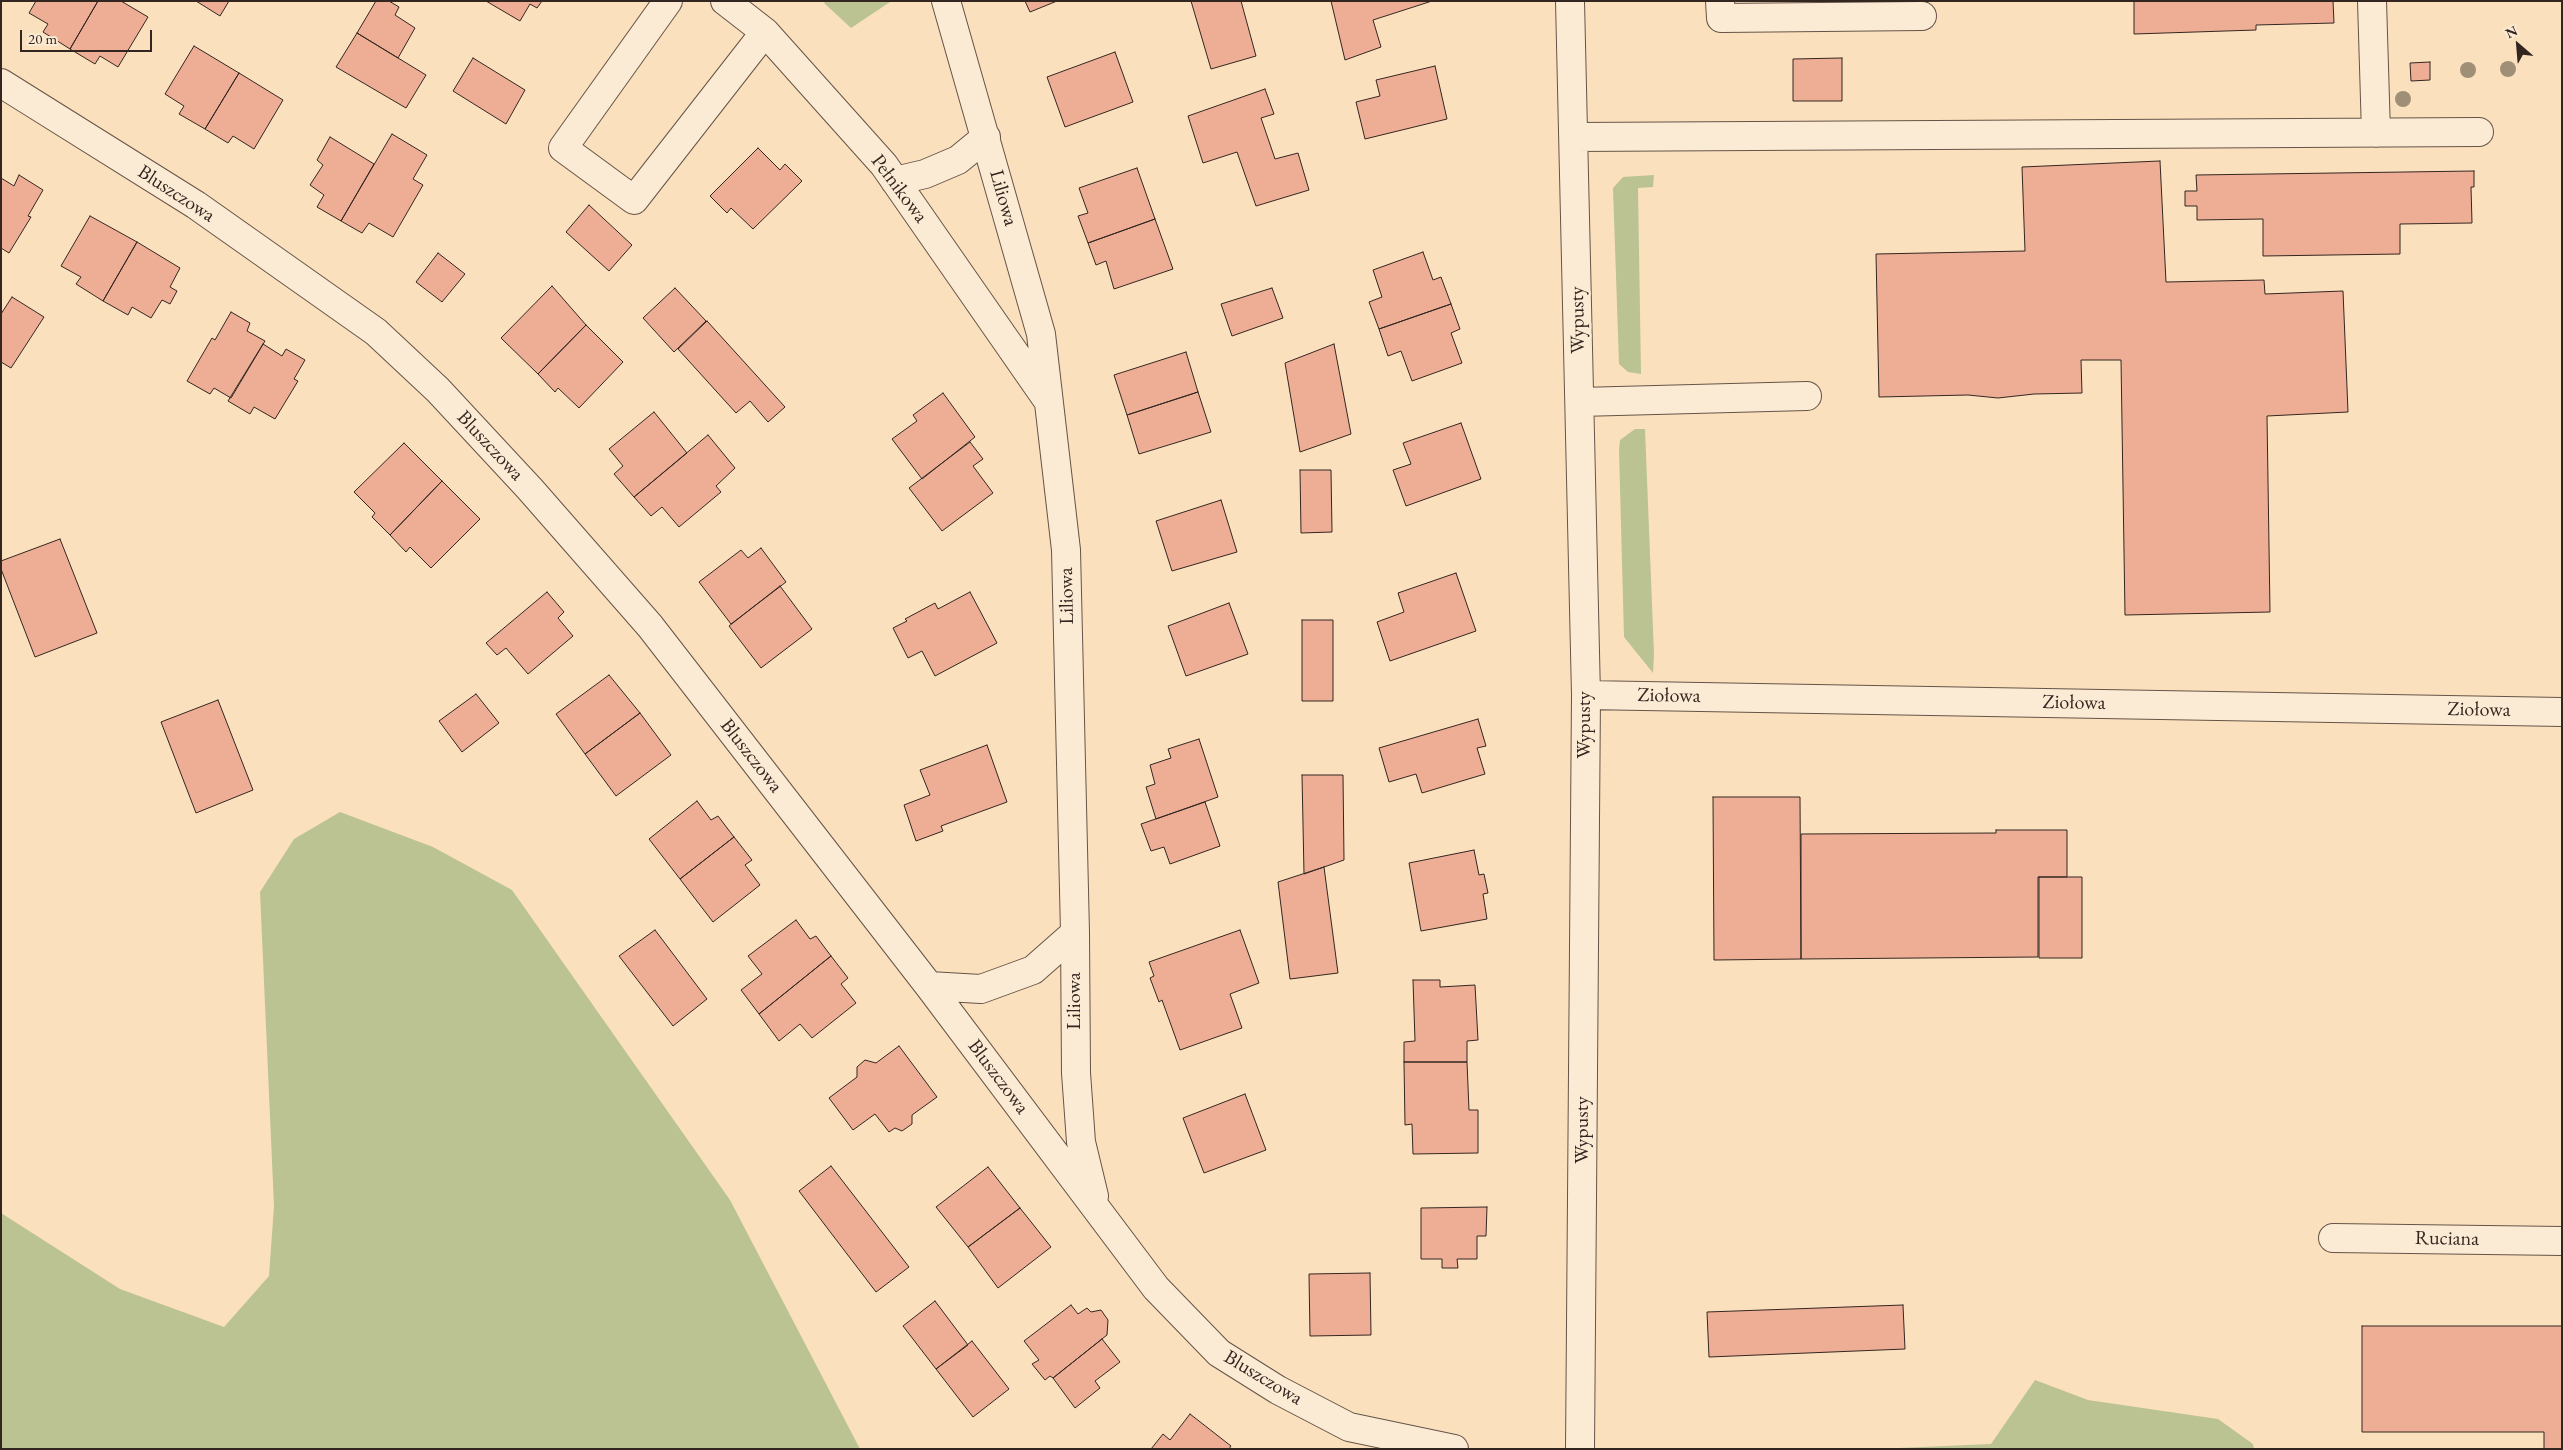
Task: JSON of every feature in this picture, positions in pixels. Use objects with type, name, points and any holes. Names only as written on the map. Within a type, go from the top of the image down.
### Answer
[{"type":"street","points":[[668,1],[563,148],[634,200],[764,32]]},
{"type":"street","name":"Pełnikowa","points":[[725,1],[764,32],[884,165],[1047,399]]},
{"type":"street","name":"Liliowa","points":[[946,1],[1041,334],[1047,399],[1066,550],[1075,933],[1076,1073],[1081,1142],[1096,1205]]},
{"type":"street","name":"Wypusty","points":[[1570,1],[1586,695],[1580,1449]]},
{"type":"street","points":[[1720,1],[1721,18],[1922,16]]},
{"type":"street","points":[[2372,1],[2376,133]]},
{"type":"street","name":"Bluszczowa","points":[[1,83],[196,206],[367,326],[438,390],[530,489],[650,626],[929,986],[1096,1205],[1156,1288],[1219,1353],[1278,1390],[1349,1427],[1454,1449]]},
{"type":"street","points":[[1574,137],[2479,132]]},
{"type":"street","points":[[895,181],[925,174],[958,160],[986,137]]},
{"type":"street","points":[[1580,402],[1807,396]]},
{"type":"street","name":"Ziołowa","points":[[1586,695],[2562,712]]},
{"type":"street","points":[[929,986],[981,989],[1033,970],[1075,933]]},
{"type":"street","name":"Ruciana","points":[[2333,1238],[2562,1241]]},
{"type":"green space","points":[[826,1],[890,2],[851,28],[824,3]]},
{"type":"green space","points":[[1654,175],[1653,187],[1638,188],[1641,374],[1628,372],[1619,364],[1613,188],[1623,177]]},
{"type":"green space","points":[[1635,429],[1645,429],[1654,654],[1653,673],[1624,637],[1619,450],[1620,440]]},
{"type":"green space","points":[[340,812],[433,847],[512,890],[730,1200],[860,1449],[1,1449],[1,1213],[120,1289],[224,1327],[269,1276],[274,1206],[260,892],[294,839]]},
{"type":"green space","points":[[2035,1380],[2088,1400],[2218,1419],[2253,1444],[2254,1449],[1875,1449],[1991,1444]]},
{"type":"building","points":[[36,1],[98,1],[70,49],[43,32],[48,24],[29,13]]},
{"type":"building","points":[[98,1],[121,1],[148,17],[118,67],[100,56],[95,64],[70,49]]},
{"type":"building","points":[[196,1],[229,1],[220,16]]},
{"type":"building","points":[[376,1],[389,1],[399,7],[395,15],[415,28],[398,58],[357,33]]},
{"type":"building","points":[[486,1],[542,1],[537,8],[530,4],[520,21]]},
{"type":"building","points":[[1025,1],[1057,1],[1030,12]]},
{"type":"building","points":[[1191,1],[1241,1],[1256,56],[1211,69]]},
{"type":"building","points":[[1331,1],[1432,1],[1373,20],[1381,47],[1345,60]]},
{"type":"building","points":[[2134,1],[2333,1],[2334,23],[2256,25],[2256,30],[2134,34]]},
{"type":"building","points":[[357,33],[426,75],[406,108],[336,67]]},
{"type":"building","points":[[194,46],[239,73],[205,129],[179,114],[184,106],[165,94]]},
{"type":"building","points":[[1115,52],[1133,102],[1065,127],[1047,77]]},
{"type":"building","points":[[473,58],[525,90],[506,124],[453,91]]},
{"type":"building","points":[[1842,58],[1842,101],[1793,101],[1793,59]]},
{"type":"building","points":[[2430,62],[2430,80],[2411,81],[2410,63]]},
{"type":"building","points":[[1435,66],[1447,119],[1365,139],[1356,102],[1380,96],[1376,80]]},
{"type":"building","points":[[239,73],[283,100],[254,149],[233,136],[228,143],[205,129]]},
{"type":"building","points":[[1265,89],[1274,114],[1261,118],[1275,159],[1298,153],[1309,190],[1256,206],[1237,152],[1203,163],[1188,116]]},
{"type":"building","points":[[392,134],[427,155],[413,179],[423,185],[393,237],[369,223],[362,233],[341,221]]},
{"type":"building","points":[[330,137],[374,164],[341,221],[317,207],[324,195],[310,185],[323,165],[317,160]]},
{"type":"building","points":[[758,148],[780,170],[785,164],[802,181],[753,229],[731,208],[727,213],[710,196]]},
{"type":"building","points":[[2160,161],[2166,282],[2264,280],[2265,294],[2343,291],[2348,412],[2267,416],[2270,612],[2125,615],[2121,360],[2081,360],[2082,393],[2034,394],[1998,398],[1968,395],[1879,397],[1876,254],[2025,251],[2022,167]]},
{"type":"building","points":[[1137,168],[1155,219],[1088,243],[1078,216],[1088,213],[1079,188]]},
{"type":"building","points":[[2474,171],[2474,187],[2471,187],[2472,223],[2400,224],[2400,254],[2263,256],[2263,219],[2197,220],[2197,206],[2185,206],[2185,191],[2197,191],[2196,175]]},
{"type":"building","points":[[19,175],[43,190],[28,216],[31,217],[9,253],[1,248],[1,178],[14,186]]},
{"type":"building","points":[[589,205],[632,245],[609,271],[566,232]]},
{"type":"building","points":[[90,216],[137,242],[103,301],[76,284],[81,277],[61,266]]},
{"type":"building","points":[[1155,219],[1173,269],[1114,289],[1106,261],[1096,265],[1088,243]]},
{"type":"building","points":[[137,242],[180,268],[170,287],[177,291],[170,304],[162,300],[151,318],[132,307],[128,315],[103,301]]},
{"type":"building","points":[[1423,252],[1433,280],[1441,277],[1451,304],[1379,329],[1369,302],[1382,297],[1373,270]]},
{"type":"building","points":[[438,253],[465,274],[442,302],[416,282]]},
{"type":"building","points":[[552,286],[586,325],[538,374],[501,338]]},
{"type":"building","points":[[675,288],[706,321],[674,352],[643,318]]},
{"type":"building","points":[[1272,288],[1283,318],[1232,336],[1221,304]]},
{"type":"building","points":[[12,297],[44,317],[11,368],[1,362],[1,314]]},
{"type":"building","points":[[1451,304],[1460,329],[1451,333],[1462,363],[1412,381],[1401,351],[1388,356],[1379,329]]},
{"type":"building","points":[[231,312],[250,323],[247,331],[265,341],[231,398],[214,388],[210,394],[187,381],[212,338],[215,340]]},
{"type":"building","points":[[707,321],[785,407],[768,422],[750,401],[736,413],[678,349]]},
{"type":"building","points":[[586,325],[623,362],[579,408],[558,388],[555,392],[538,374]]},
{"type":"building","points":[[263,344],[282,356],[286,349],[305,360],[294,379],[298,381],[275,419],[254,407],[250,414],[228,401]]},
{"type":"building","points":[[1334,344],[1351,434],[1300,452],[1285,363]]},
{"type":"building","points":[[1186,352],[1198,392],[1127,415],[1114,375]]},
{"type":"building","points":[[1198,392],[1211,432],[1139,454],[1127,415]]},
{"type":"building","points":[[943,393],[975,437],[922,479],[892,439],[917,421],[913,415]]},
{"type":"building","points":[[654,412],[687,453],[634,497],[614,474],[623,466],[609,449]]},
{"type":"building","points":[[1461,423],[1481,479],[1406,506],[1393,470],[1411,464],[1403,443]]},
{"type":"building","points":[[708,435],[735,468],[716,486],[721,492],[679,527],[662,507],[651,516],[634,497]]},
{"type":"building","points":[[970,442],[983,459],[973,466],[993,493],[942,531],[909,488]]},
{"type":"building","points":[[404,443],[442,481],[390,535],[372,517],[375,513],[354,492]]},
{"type":"building","points":[[1300,470],[1331,470],[1332,532],[1301,533]]},
{"type":"building","points":[[442,481],[480,519],[431,568],[410,547],[406,552],[390,535]]},
{"type":"building","points":[[1221,500],[1237,552],[1172,571],[1156,521]]},
{"type":"building","points":[[60,539],[97,633],[35,657],[1,569],[1,561]]},
{"type":"building","points":[[761,548],[786,582],[731,624],[699,582],[741,550],[748,558]]},
{"type":"building","points":[[1456,573],[1476,631],[1390,661],[1377,622],[1404,612],[1398,593]]},
{"type":"building","points":[[780,586],[812,629],[761,668],[729,626]]},
{"type":"building","points":[[547,592],[564,612],[558,618],[573,636],[528,674],[506,648],[497,655],[486,643]]},
{"type":"building","points":[[970,592],[997,643],[935,676],[922,651],[908,658],[893,628],[907,621],[905,619],[935,603],[938,609]]},
{"type":"building","points":[[1229,603],[1248,654],[1186,676],[1168,626]]},
{"type":"building","points":[[1302,620],[1333,620],[1333,701],[1302,701]]},
{"type":"building","points":[[609,675],[640,713],[585,754],[556,714]]},
{"type":"building","points":[[476,694],[499,723],[462,752],[439,721]]},
{"type":"building","points":[[218,700],[253,790],[196,813],[161,722]]},
{"type":"building","points":[[640,713],[671,755],[616,796],[585,754]]},
{"type":"building","points":[[1478,719],[1486,746],[1477,748],[1485,774],[1422,793],[1416,774],[1389,782],[1379,748]]},
{"type":"building","points":[[1199,739],[1218,797],[1156,819],[1146,787],[1155,784],[1150,765],[1171,758],[1168,749]]},
{"type":"building","points":[[987,745],[1007,802],[941,826],[943,831],[916,841],[904,805],[930,795],[920,770]]},
{"type":"building","points":[[1302,775],[1343,775],[1344,860],[1304,874]]},
{"type":"building","points":[[1713,797],[1800,797],[1801,959],[1714,960]]},
{"type":"building","points":[[697,801],[711,820],[718,816],[734,837],[680,879],[649,839]]},
{"type":"building","points":[[1205,802],[1220,846],[1170,864],[1164,847],[1151,851],[1141,824]]},
{"type":"building","points":[[1996,830],[2067,830],[2067,877],[2038,877],[2038,957],[1801,959],[1801,834],[1996,833]]},
{"type":"building","points":[[734,837],[752,860],[745,865],[760,885],[713,922],[680,879]]},
{"type":"building","points":[[1474,850],[1479,875],[1484,874],[1488,893],[1483,894],[1487,919],[1421,931],[1409,863]]},
{"type":"building","points":[[1324,867],[1338,973],[1290,979],[1278,882]]},
{"type":"building","points":[[2039,877],[2082,877],[2082,958],[2039,958]]},
{"type":"building","points":[[796,920],[810,939],[816,936],[831,956],[759,1014],[741,990],[762,974],[748,956]]},
{"type":"building","points":[[655,930],[707,999],[673,1026],[619,956]]},
{"type":"building","points":[[1240,930],[1259,983],[1230,994],[1242,1028],[1180,1050],[1162,1000],[1159,1002],[1150,978],[1154,976],[1149,962]]},
{"type":"building","points":[[831,956],[848,978],[841,984],[856,1003],[812,1038],[800,1024],[779,1041],[759,1014]]},
{"type":"building","points":[[1413,980],[1440,980],[1440,987],[1475,985],[1478,1040],[1467,1041],[1467,1062],[1404,1062],[1404,1042],[1415,1041]]},
{"type":"building","points":[[899,1046],[937,1097],[912,1115],[912,1124],[902,1131],[895,1128],[889,1132],[875,1114],[853,1130],[829,1098],[857,1077],[857,1067],[865,1060],[876,1063]]},
{"type":"building","points":[[1404,1062],[1467,1062],[1469,1110],[1478,1110],[1478,1153],[1413,1154],[1412,1124],[1405,1125]]},
{"type":"building","points":[[1245,1094],[1266,1150],[1204,1173],[1183,1118]]},
{"type":"building","points":[[831,1166],[909,1267],[876,1292],[799,1191]]},
{"type":"building","points":[[988,1167],[1020,1208],[968,1247],[936,1207]]},
{"type":"building","points":[[1487,1207],[1486,1236],[1477,1236],[1477,1259],[1457,1259],[1458,1268],[1442,1268],[1442,1259],[1421,1259],[1421,1208]]},
{"type":"building","points":[[1020,1208],[1051,1247],[998,1288],[968,1247]]},
{"type":"building","points":[[1370,1273],[1371,1335],[1310,1336],[1309,1274]]},
{"type":"building","points":[[935,1301],[968,1345],[936,1369],[903,1326]]},
{"type":"building","points":[[1071,1305],[1078,1314],[1087,1308],[1091,1312],[1101,1310],[1108,1320],[1107,1335],[1053,1378],[1050,1376],[1045,1380],[1032,1364],[1039,1360],[1024,1341]]},
{"type":"building","points":[[1903,1305],[1905,1349],[1709,1357],[1707,1312]]},
{"type":"building","points":[[2362,1326],[2562,1326],[2562,1449],[2544,1449],[2544,1432],[2362,1432]]},
{"type":"building","points":[[1102,1339],[1120,1362],[1095,1381],[1100,1388],[1075,1408],[1053,1378]]},
{"type":"building","points":[[972,1341],[1009,1389],[973,1417],[936,1369]]},
{"type":"building","points":[[1190,1414],[1231,1446],[1229,1449],[1151,1449],[1163,1434],[1170,1440]]}]
